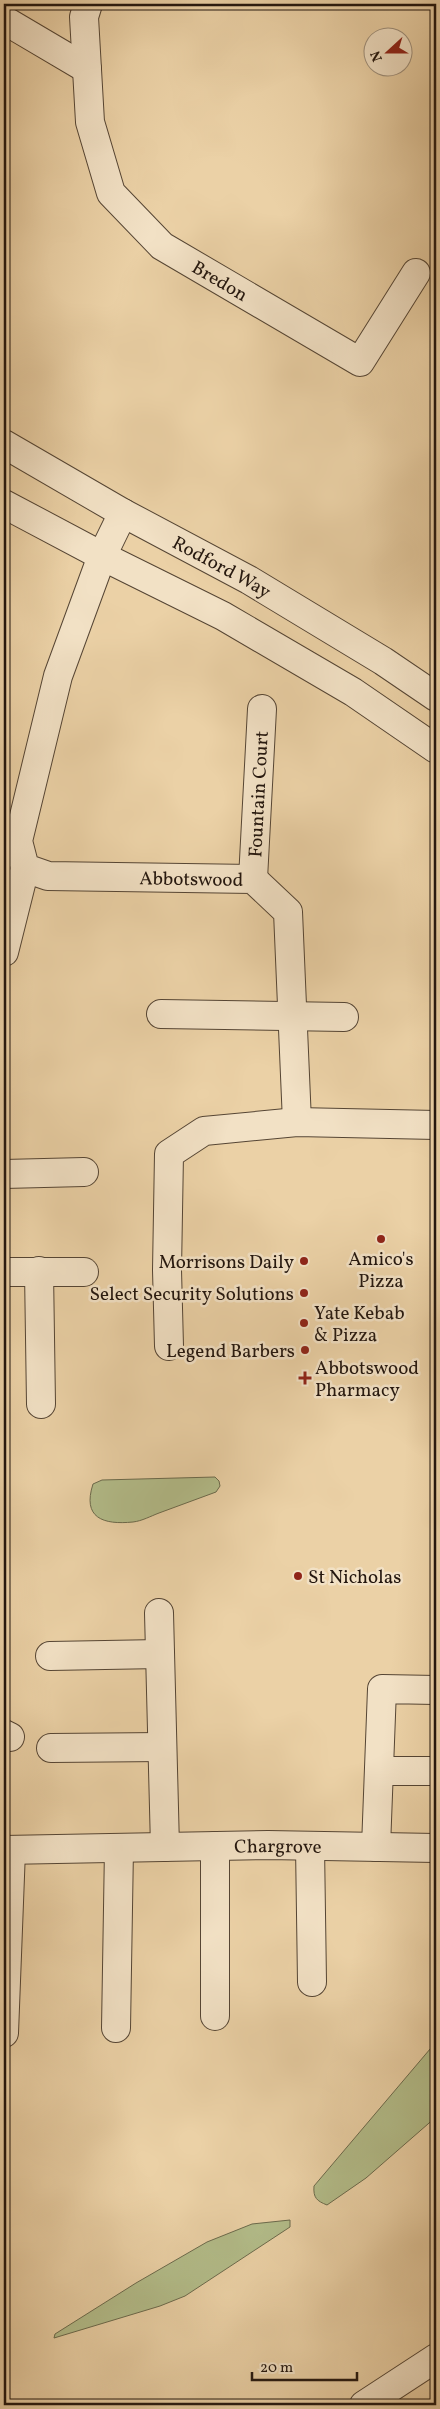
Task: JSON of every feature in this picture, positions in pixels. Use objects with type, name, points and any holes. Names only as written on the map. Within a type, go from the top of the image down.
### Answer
[{"type":"street","name":"Bredon","points":[[88,4],[84,17],[90,122],[111,193],[162,246],[360,362],[416,273]]},
{"type":"street","points":[[4,20],[87,69]]},
{"type":"street","name":"Rodford Way","points":[[4,444],[123,513],[249,580],[383,661],[436,697]]},
{"type":"street","points":[[4,504],[102,556],[223,616],[352,692],[436,749]]},
{"type":"street","points":[[4,952],[25,868],[18,841],[56,686],[102,556],[123,513]]},
{"type":"street","name":"Fountain Court","points":[[252,880],[262,709]]},
{"type":"street","name":"Abbotswood","points":[[25,868],[48,876],[252,880],[288,912],[297,1122]]},
{"type":"street","points":[[161,1014],[344,1017]]},
{"type":"street","points":[[168,1346],[169,1154],[204,1131],[297,1122],[436,1125]]},
{"type":"street","points":[[4,1174],[84,1172]]},
{"type":"street","points":[[39,1271],[41,1404]]},
{"type":"street","points":[[4,1272],[84,1272]]},
{"type":"street","points":[[159,1613],[165,1847]]},
{"type":"street","points":[[50,1656],[160,1654]]},
{"type":"street","points":[[376,1847],[382,1689],[436,1690]]},
{"type":"street","points":[[51,1748],[162,1747]]},
{"type":"street","points":[[379,1772],[436,1772]]},
{"type":"street","points":[[215,1846],[215,2016]]},
{"type":"street","name":"Chargrove","points":[[4,2033],[8,1850],[215,1846],[436,1848]]},
{"type":"street","points":[[310,1846],[312,1982]]},
{"type":"street","points":[[116,2028],[118,1848]]},
{"type":"street","points":[[364,2405],[436,2358]]},
{"type":"green space","points":[[215,1477],[219,1481],[220,1486],[216,1492],[143,1520],[122,1523],[104,1520],[93,1512],[90,1505],[93,1484],[102,1480]]},
{"type":"green space","points":[[436,2042],[436,2117],[366,2178],[327,2205],[318,2200],[314,2193],[314,2186]]},
{"type":"green space","points":[[290,2220],[290,2227],[185,2296],[160,2306],[54,2338],[55,2334],[136,2283],[207,2242],[252,2224]]},
{"type":"place","name":"Amico's Pizza","points":[[381,1239]]},
{"type":"place","name":"Morrisons Daily","points":[[304,1261]]},
{"type":"place","name":"Select Security Solutions","points":[[304,1293]]},
{"type":"place","name":"Yate Kebab & Pizza","points":[[304,1323]]},
{"type":"place","name":"Legend Barbers","points":[[305,1350]]},
{"type":"place","name":"Abbotswood Pharmacy","points":[[305,1378]]},
{"type":"place","name":"St Nicholas","points":[[298,1576]]}]
